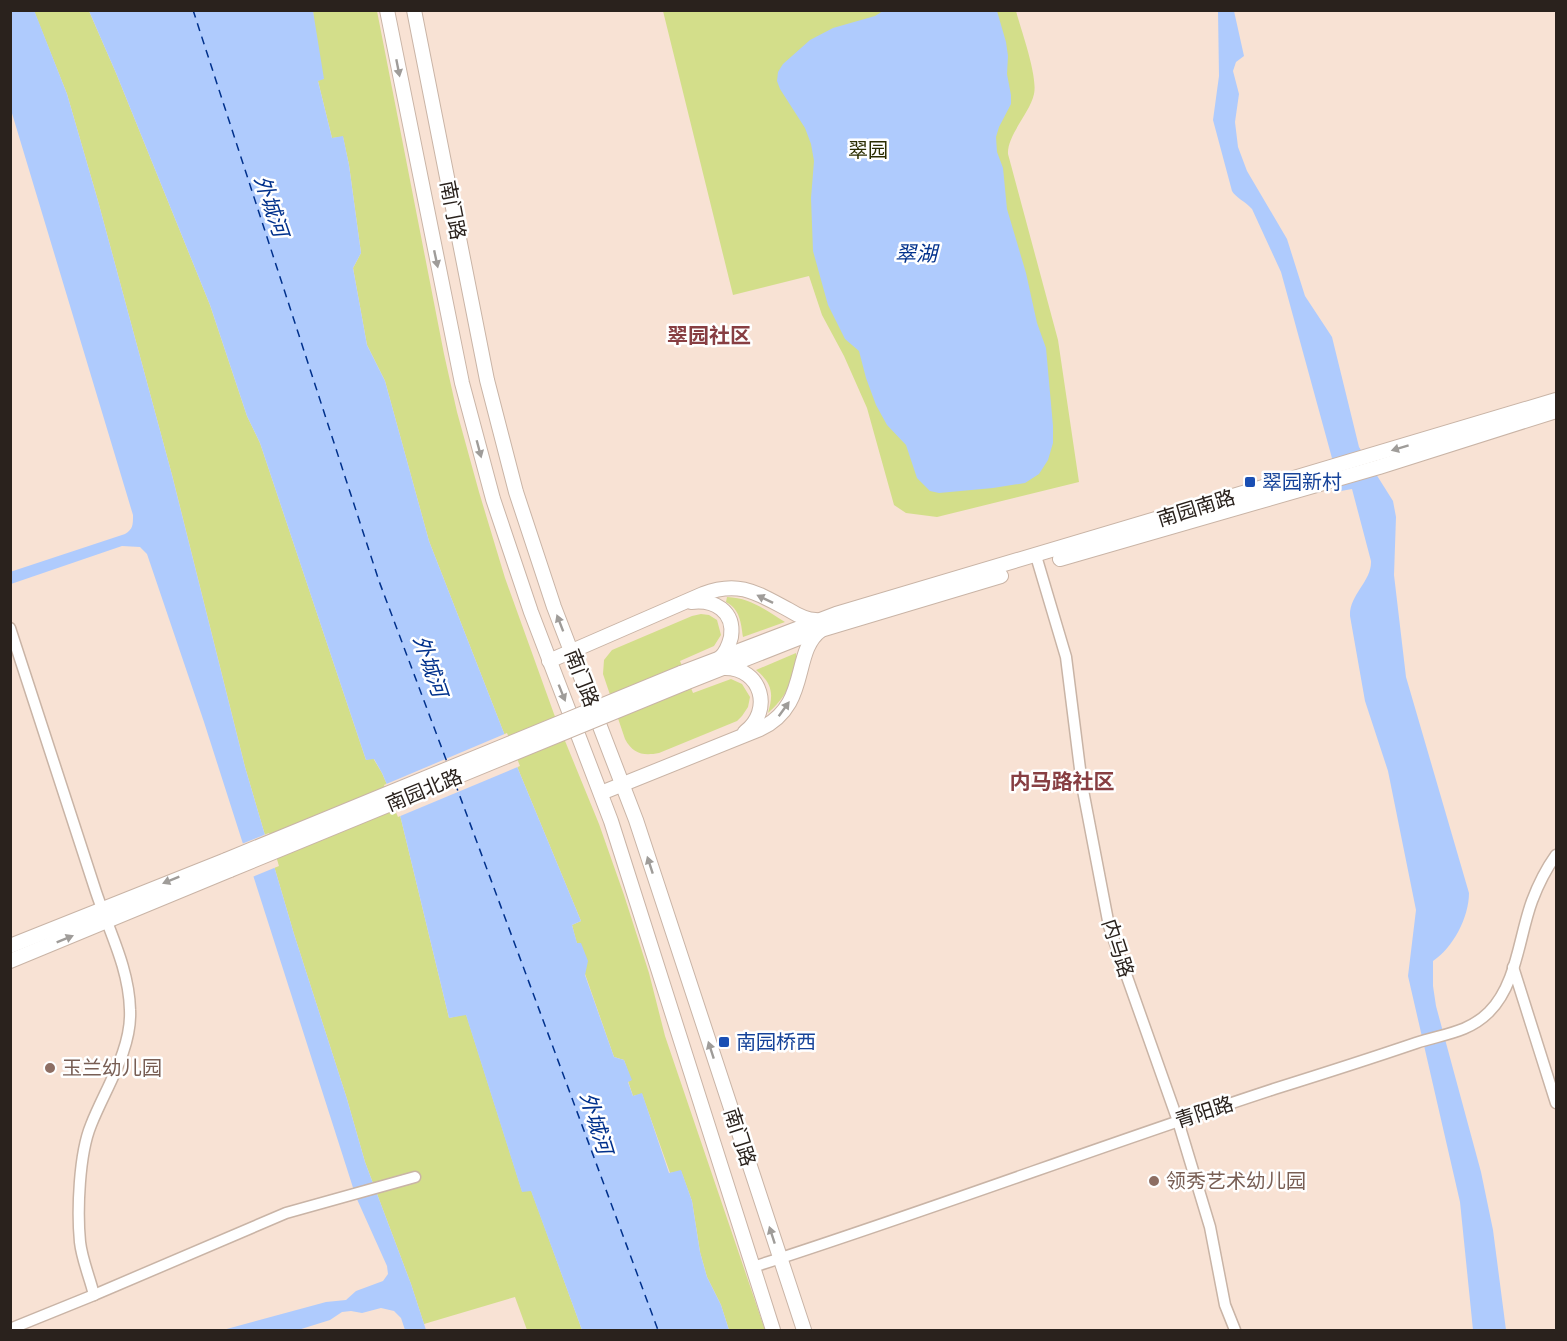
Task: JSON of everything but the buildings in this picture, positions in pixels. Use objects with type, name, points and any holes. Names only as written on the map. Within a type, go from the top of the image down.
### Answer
[{"type":"main road","name":"南门路","points":[[387,10],[464,393],[506,541],[549,661],[601,793],[773,1330]]},
{"type":"main road","name":"南门路","points":[[414,10],[487,380],[501,440],[540,566],[624,785],[804,1330]]},
{"type":"main road","name":"南园南路","points":[[837,619],[1375,462],[1556,405]]},
{"type":"main road","points":[[549,661],[714,590],[732,587],[749,591],[821,624],[812,640],[794,694],[780,716],[766,726],[736,739],[601,793]]},
{"type":"main road","points":[[683,604],[698,601],[711,602],[728,615],[731,637],[720,664],[749,676],[756,684],[761,709],[757,720],[736,739]]},
{"type":"main road","name":"南园北路","points":[[10,946],[104,915],[683,678],[837,619]]},
{"type":"main road","name":"南园北路","points":[[10,961],[104,915]]},
{"type":"street","name":"内马路","points":[[1037,560],[1066,657],[1082,785],[1109,926],[1178,1121],[1210,1227],[1226,1305],[1234,1330]]},
{"type":"street","points":[[10,628],[104,915],[125,970],[130,1011],[126,1039],[111,1082],[90,1127],[81,1171],[80,1245],[94,1295]]},
{"type":"street","name":"青阳路","points":[[753,1267],[1178,1121],[1418,1042],[1463,1030],[1479,1021],[1491,1010],[1503,992],[1519,951],[1531,903],[1542,876],[1557,855]]},
{"type":"street","points":[[1513,967],[1557,1103]]},
{"type":"street","points":[[10,1329],[286,1213],[415,1177]]},
{"type":"green space","points":[[34,11],[89,11],[116,73],[210,305],[247,416],[260,443],[366,760],[373,758],[400,815],[449,1018],[466,1014],[522,1191],[531,1190],[582,1330],[527,1330],[515,1297],[424,1324],[365,1162],[294,934],[245,767],[172,475],[98,201],[67,94]]},
{"type":"green space","points":[[313,11],[377,11],[444,354],[479,492],[505,578],[554,714],[599,824],[624,895],[649,973],[665,1036],[765,1330],[729,1330],[721,1305],[707,1277],[700,1252],[692,1201],[681,1171],[670,1173],[642,1094],[633,1096],[628,1081],[631,1080],[624,1060],[614,1057],[585,974],[572,925],[581,921],[516,764],[429,541],[385,381],[367,345],[353,268],[361,253],[349,165],[343,137],[332,138],[318,81]]},
{"type":"green space","name":"翠湖","points":[[663,11],[1016,11],[1035,86],[1032,101],[1011,139],[1008,154],[1058,340],[1079,482],[937,517],[906,513],[894,505],[867,408],[844,356],[822,315],[809,276],[733,295]]},
{"type":"green space","points":[[727,597],[751,602],[785,622],[743,637],[739,617],[734,608],[726,602]]},
{"type":"green space","points":[[701,614],[709,615],[717,620],[721,635],[714,646],[680,661],[693,693],[731,679],[742,684],[750,697],[748,707],[737,721],[659,753],[639,753],[631,748],[625,739],[603,674],[604,660],[612,650]]},
{"type":"green space","points":[[796,653],[793,678],[780,701],[768,713],[771,700],[770,689],[765,679],[756,670]]},
{"type":"water","points":[[34,10],[67,94],[98,201],[172,475],[245,767],[294,934],[365,1162],[426,1330],[405,1330],[401,1318],[394,1311],[381,1308],[362,1313],[342,1312],[330,1320],[298,1330],[223,1330],[326,1302],[346,1300],[356,1291],[383,1281],[388,1274],[387,1266],[356,1197],[204,722],[147,554],[140,547],[122,546],[11,584],[10,572],[125,534],[131,528],[133,521],[11,110],[11,11]]},
{"type":"water","name":"外城河","points":[[89,11],[313,11],[324,79],[318,81],[332,138],[343,136],[349,165],[361,253],[353,268],[367,345],[385,381],[429,541],[516,764],[581,921],[572,925],[577,943],[581,943],[588,961],[585,975],[614,1057],[624,1060],[632,1080],[628,1082],[633,1096],[642,1093],[669,1173],[681,1170],[692,1201],[700,1252],[707,1277],[721,1305],[729,1330],[582,1330],[531,1191],[522,1192],[466,1015],[449,1018],[400,815],[374,759],[366,760],[260,443],[247,416],[210,305]]},
{"type":"water","name":"翠湖","points":[[883,11],[997,11],[1006,42],[1011,104],[996,137],[997,152],[1003,168],[1007,209],[1026,273],[1037,323],[1046,348],[1053,426],[1053,443],[1048,460],[1039,474],[1025,483],[939,493],[930,491],[917,478],[906,445],[887,425],[876,405],[859,351],[845,339],[828,305],[813,251],[811,198],[814,161],[811,144],[805,128],[780,89],[777,81],[778,72],[783,64],[810,40],[833,28],[875,16]]},
{"type":"water","points":[[1218,11],[1234,11],[1244,56],[1236,62],[1233,71],[1239,94],[1235,122],[1238,147],[1247,171],[1287,239],[1305,296],[1332,337],[1359,447],[1393,501],[1396,517],[1394,575],[1406,677],[1469,893],[1463,922],[1447,948],[1433,961],[1433,986],[1436,1006],[1481,1172],[1493,1230],[1506,1330],[1473,1330],[1460,1202],[1408,976],[1416,910],[1388,771],[1365,701],[1350,616],[1353,601],[1368,575],[1371,561],[1352,489],[1341,491],[1281,272],[1252,209],[1232,191],[1213,120],[1219,76]]},
{"type":"pier","points":[[507,733],[520,766],[398,817],[384,785]]},
{"type":"pier","points":[[269,833],[279,866],[250,878],[239,845]]},
{"type":"ferry route","points":[[193,10],[379,581],[447,762]]},
{"type":"ferry route","points":[[455,783],[658,1330]]},
{"type":"place","name":"翠园新村","points":[[1250,482]]},
{"type":"place","name":"南园桥西","points":[[724,1042]]},
{"type":"place","name":"玉兰幼儿园","points":[[50,1068]]},
{"type":"place","name":"领秀艺术幼儿园","points":[[1154,1181]]},
{"type":"district","name":"翠园社区","points":[[709,336]]},
{"type":"district","name":"内马路社区","points":[[1062,782]]},
{"type":"park label","name":"翠园","points":[[868,150]]}]
